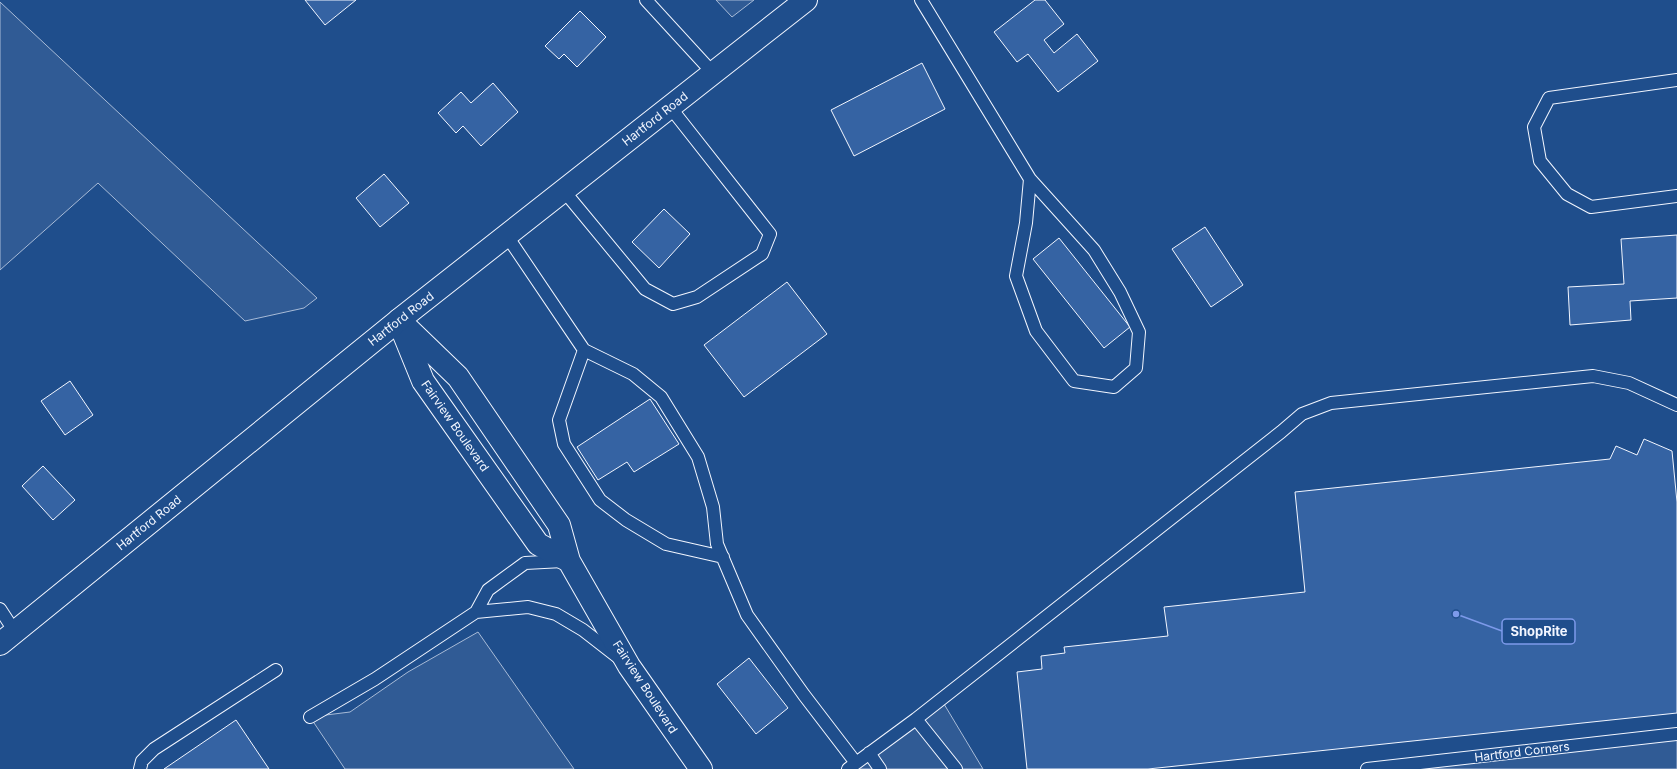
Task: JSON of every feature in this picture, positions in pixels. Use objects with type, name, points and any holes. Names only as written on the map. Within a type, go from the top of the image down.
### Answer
[{"type":"street","name":"Hartford Road","points":[[8,638],[399,320],[806,0]]},
{"type":"street","name":"Fairview Boulevard","points":[[399,320],[423,381],[538,544],[569,561]]},
{"type":"street","name":"Fairview Boulevard","points":[[399,320],[458,377],[559,525],[569,561],[629,666],[701,769]]},
{"type":"lane","points":[[646,0],[713,73]]},
{"type":"lane","points":[[921,0],[1030,179],[1094,250],[1120,292],[1139,332],[1136,368],[1114,387],[1074,381],[1036,331],[1016,276],[1026,222],[1030,179]]},
{"type":"lane","points":[[1677,80],[1549,98],[1534,127],[1540,161],[1567,194],[1591,207],[1677,196]]},
{"type":"lane","points":[[564,191],[645,289],[672,304],[697,297],[762,254],[770,234],[670,107]]},
{"type":"lane","points":[[507,236],[584,350],[633,374],[661,397],[698,457],[713,507],[717,544],[747,615],[852,766],[916,719],[1302,414],[1331,403],[1593,376],[1629,383],[1677,405]]},
{"type":"lane","points":[[584,350],[559,420],[564,444],[600,500],[626,520],[666,544],[723,557]]},
{"type":"lane","points":[[476,612],[488,590],[524,562],[569,561]]},
{"type":"lane","points":[[310,717],[374,679],[476,612],[528,607],[556,614],[583,630],[629,666]]},
{"type":"lane","points":[[0,609],[8,638]]},
{"type":"lane","points":[[140,769],[142,761],[154,749],[276,670]]},
{"type":"lane","points":[[916,719],[956,769]]},
{"type":"lane","name":"Hartford Corners","points":[[1367,769],[1677,734]]},
{"type":"lane","points":[[869,753],[880,769]]},
{"type":"shaded area","points":[[716,0],[754,0],[732,17]]},
{"type":"shaded area","points":[[0,2],[317,298],[304,308],[245,321],[98,183],[0,270]]},
{"type":"shaded area","points":[[478,632],[574,769],[345,769],[310,717],[350,712],[408,672]]},
{"type":"shaded area","points":[[941,699],[983,769],[848,769]]},
{"type":"shaded area","points":[[1677,734],[1677,769],[1369,769]]},
{"type":"building","points":[[305,0],[356,0],[325,25]]},
{"type":"building","points":[[1035,0],[1045,0],[1064,24],[1044,40],[1054,53],[1077,34],[1098,61],[1058,92],[1028,54],[1017,62],[994,32]]},
{"type":"building","points":[[580,11],[606,37],[577,67],[564,54],[559,59],[545,46]]},
{"type":"building","points":[[922,63],[945,109],[854,156],[831,110]]},
{"type":"building","points":[[493,83],[518,112],[481,146],[463,126],[456,133],[438,113],[461,92],[471,103]]},
{"type":"building","points":[[384,174],[409,203],[380,227],[356,198]]},
{"type":"building","points":[[664,209],[690,234],[659,268],[632,242]]},
{"type":"building","points":[[1205,227],[1243,285],[1211,307],[1172,249]]},
{"type":"building","points":[[1677,235],[1677,298],[1630,301],[1631,320],[1570,325],[1568,287],[1624,284],[1621,239]]},
{"type":"building","points":[[1059,238],[1130,327],[1104,348],[1033,259]]},
{"type":"building","points":[[787,282],[827,334],[744,397],[704,345]]},
{"type":"building","points":[[70,381],[93,415],[65,435],[41,401]]},
{"type":"building","points":[[650,399],[679,444],[634,472],[627,462],[598,480],[577,447]]},
{"type":"building","points":[[1644,439],[1672,451],[1677,502],[1677,713],[1148,769],[1027,769],[1017,672],[1042,669],[1041,656],[1065,653],[1064,647],[1168,636],[1164,607],[1305,592],[1295,492],[1610,459],[1616,446],[1637,455]]},
{"type":"building","points":[[43,466],[75,500],[53,520],[22,486]]},
{"type":"building","points":[[749,658],[788,708],[756,734],[717,684]]},
{"type":"building","points":[[236,720],[269,769],[164,769]]},
{"type":"place","name":"ShopRite","points":[[1456,614]]}]
